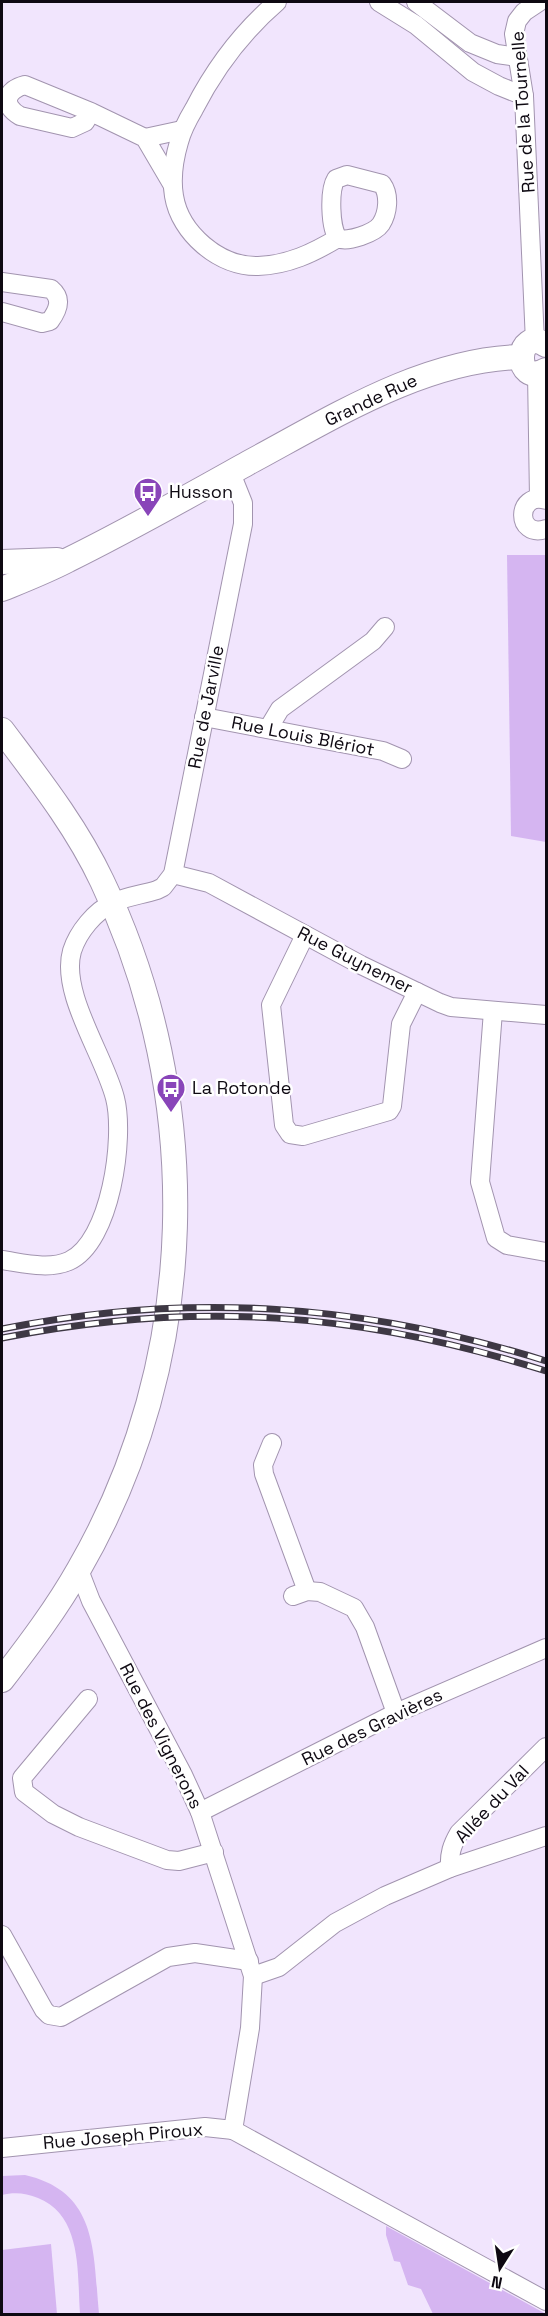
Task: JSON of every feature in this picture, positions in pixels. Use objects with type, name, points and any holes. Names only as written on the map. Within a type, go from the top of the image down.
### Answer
[{"type":"street","points":[[172,184],[176,152],[182,130],[217,69],[255,21],[277,2]]},
{"type":"street","points":[[379,2],[416,25],[473,72],[524,96]]},
{"type":"street","points":[[416,2],[470,43],[497,54],[518,57]]},
{"type":"street","name":"Rue de la Tournelle","points":[[533,3],[517,21],[514,34],[524,96],[543,499]]},
{"type":"street","points":[[91,112],[145,138],[172,184],[178,212],[192,234],[214,253],[233,262],[256,266],[290,261],[309,255],[338,238]]},
{"type":"street","points":[[145,138],[182,130]]},
{"type":"street","points":[[2,282],[51,289],[59,304],[50,321],[42,323],[2,312]]},
{"type":"street","name":"Grande Rue","points":[[2,589],[68,561],[338,415],[430,373],[486,359],[537,357]]},
{"type":"street","name":"Rue de Jarville","points":[[173,874],[243,524],[243,503],[231,473]]},
{"type":"street","points":[[543,499],[529,502],[523,511],[524,521],[531,529],[546,530]]},
{"type":"street","points":[[2,562],[68,561]]},
{"type":"street","points":[[268,729],[280,709],[373,641],[385,627]]},
{"type":"street","name":"Rue Louis Blériot","points":[[204,717],[383,751],[402,759]]},
{"type":"street","points":[[2,730],[55,800],[74,830],[102,880],[137,965],[164,1068],[176,1188],[174,1248],[165,1324],[144,1419],[120,1486],[79,1570],[2,1680]]},
{"type":"street","points":[[2,1260],[56,1265],[78,1256],[91,1241],[107,1203],[118,1143],[117,1110],[111,1085],[72,990],[70,965],[72,950],[85,927],[112,903],[157,890],[173,874]]},
{"type":"street","name":"Rue Guynemer","points":[[173,874],[209,883],[305,935],[451,1007],[546,1015]]},
{"type":"street","points":[[305,935],[271,1005],[284,1125],[290,1134],[303,1136],[389,1111],[392,1106],[402,1024],[417,992]]},
{"type":"street","points":[[493,1011],[480,1182],[496,1238],[507,1245],[546,1252]]},
{"type":"street","points":[[272,1443],[262,1465],[300,1593],[320,1592],[344,1602],[360,1616],[396,1713]]},
{"type":"street","name":"Rue des Vignerons","points":[[79,1570],[91,1600],[200,1812],[251,1968]]},
{"type":"street","name":"Rue des Gravières","points":[[200,1812],[396,1713],[546,1648]]},
{"type":"street","points":[[88,1699],[22,1778],[24,1792],[53,1814],[79,1827],[167,1860],[179,1861],[214,1852]]},
{"type":"street","name":"Allée du Val","points":[[450,1868],[449,1856],[459,1833],[546,1747]]},
{"type":"street","points":[[2,1935],[44,2010],[49,2015],[61,2017],[168,1957],[181,1953],[195,1953],[251,1968],[279,1967],[335,1923],[360,1908],[450,1868],[546,1836]]},
{"type":"street","points":[[251,1968],[250,2028],[233,2130],[546,2301]]},
{"type":"street","name":"Rue Joseph Piroux","points":[[2,2148],[205,2127],[233,2130]]},
{"type":"shaded area","points":[[507,555],[546,555],[546,842],[511,836]]},
{"type":"shaded area","points":[[25,2175],[49,2183],[67,2195],[79,2210],[88,2228],[92,2248],[99,2314],[80,2314],[75,2248],[63,2218],[53,2207],[38,2198],[20,2194],[2,2195],[2,2176]]},
{"type":"shaded area","points":[[386,2226],[546,2314],[433,2314],[421,2289],[408,2285],[400,2262],[394,2261],[386,2235]]},
{"type":"shaded area","points":[[51,2244],[57,2314],[2,2314],[2,2250]]},
{"type":"railway","points":[[2,1329],[72,1317],[141,1310],[209,1307],[276,1309],[343,1316],[411,1327],[478,1342],[546,1361]]},
{"type":"railway","points":[[2,1338],[73,1326],[142,1319],[210,1316],[276,1318],[343,1325],[409,1336],[477,1351],[546,1371]]},
{"type":"place","name":"Husson","points":[[148,518]]},
{"type":"place","name":"La Rotonde","points":[[171,1114]]}]
